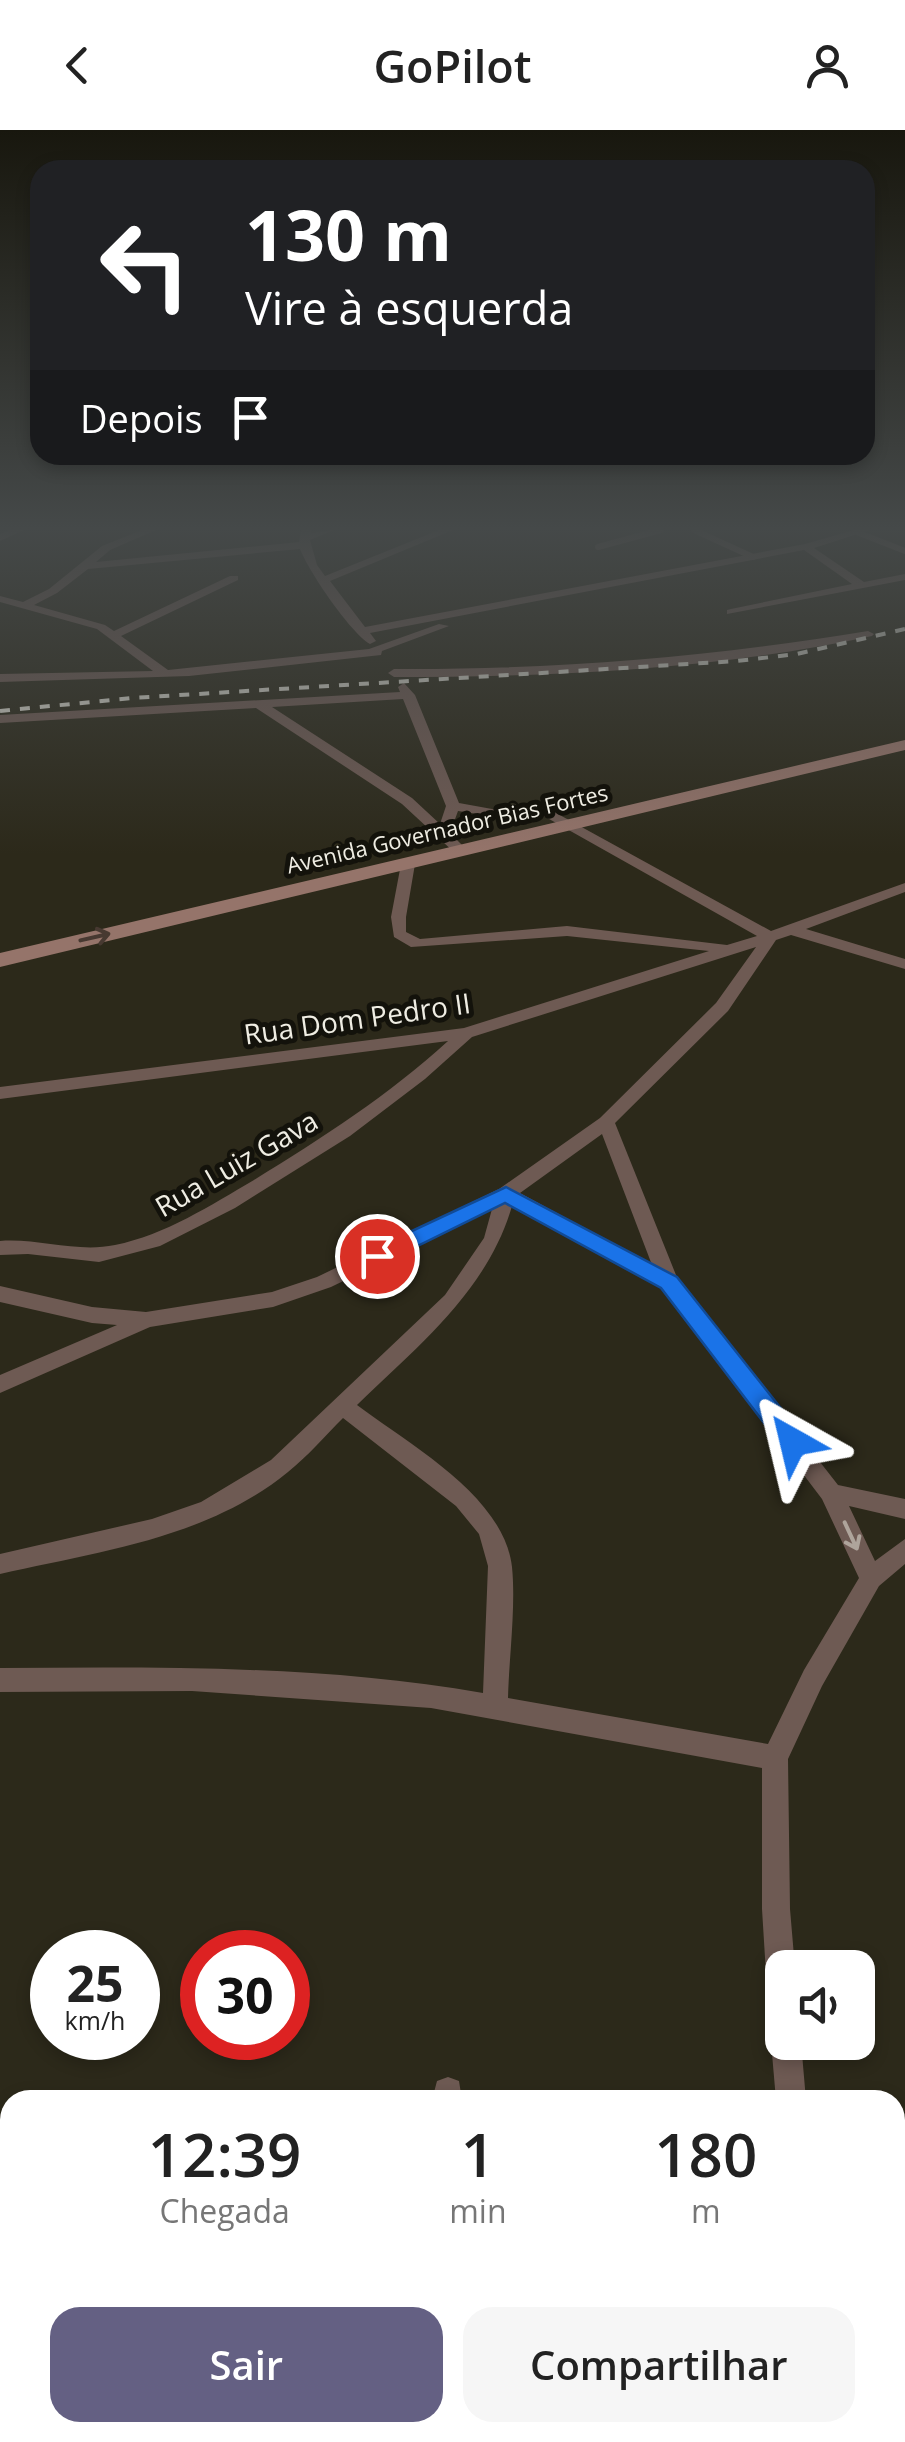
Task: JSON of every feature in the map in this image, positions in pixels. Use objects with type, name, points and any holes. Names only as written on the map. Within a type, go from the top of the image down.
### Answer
[{"type":"main road","name":"Avenida Governador Bias Fortes","points":[[0,960],[520,818],[905,729]]},
{"type":"main road","points":[[843,744],[859,756]]},
{"type":"main road","name":"Avenida Governador Bias Fortes","points":[[0,941],[408,864],[450,840],[569,824],[905,745]]},
{"type":"street","points":[[118,638],[164,673]]},
{"type":"street","points":[[366,638],[401,683],[453,806],[450,840]]},
{"type":"street","points":[[0,678],[164,673],[376,651],[409,638]]},
{"type":"street","points":[[0,720],[259,704],[476,674],[718,659],[845,638]]},
{"type":"street","points":[[259,704],[407,801],[450,840]]},
{"type":"street","points":[[453,806],[520,818]]},
{"type":"street","points":[[0,1294],[92,1315],[146,1320],[273,1299],[324,1282],[506,1194],[606,1122],[722,1008],[770,938],[547,812]]},
{"type":"street","points":[[408,864],[397,926],[406,940],[417,944],[566,931],[733,949]]},
{"type":"street","name":"Rua Dom Pedro II","points":[[0,1093],[466,1033],[770,938],[905,886]]},
{"type":"street","points":[[789,929],[905,964]]},
{"type":"street","name":"Rua Luiz Gava","points":[[0,1248],[18,1245],[109,1254],[142,1246],[171,1233],[250,1190],[378,1110],[422,1076],[466,1033]]},
{"type":"street","points":[[606,1122],[669,1282],[831,1493],[871,1580]]},
{"type":"street","points":[[506,1194],[669,1282]]},
{"type":"street","points":[[0,1564],[152,1529],[208,1509],[279,1467],[410,1344],[477,1268],[493,1239],[506,1194]]},
{"type":"street","points":[[0,1385],[146,1320]]},
{"type":"street","points":[[344,1407],[464,1499],[488,1530],[500,1566],[495,1708]]},
{"type":"street","points":[[831,1493],[905,1509]]},
{"type":"street","points":[[779,1950],[775,1758],[813,1678],[871,1580],[903,1560]]},
{"type":"street","points":[[0,1680],[271,1684],[431,1696],[775,1758]]},
{"type":"street","points":[[788,2060],[790,2090]]},
{"type":"railway","points":[[0,711],[132,698],[737,661],[797,654],[867,638]]},
{"type":"route","points":[[377,1256],[506,1194],[669,1282],[793,1442]]}]
